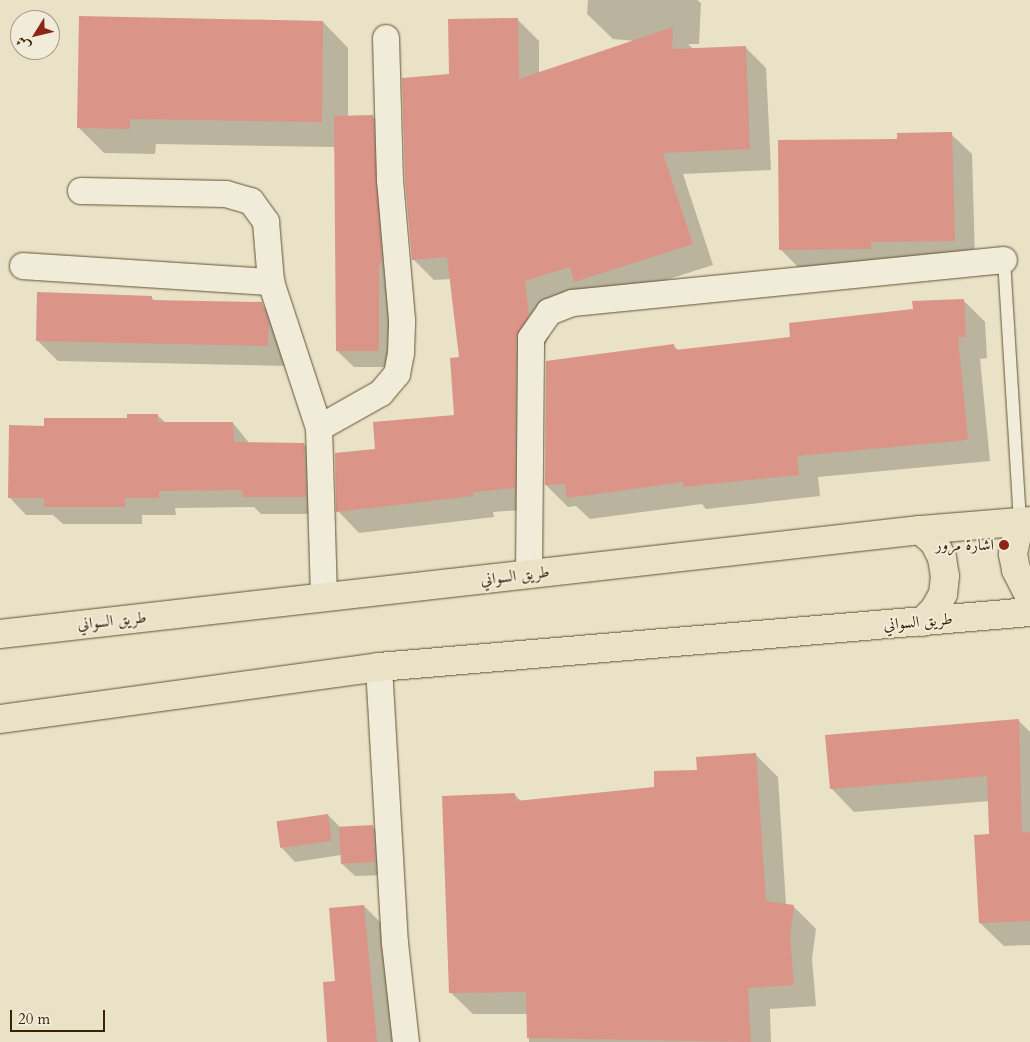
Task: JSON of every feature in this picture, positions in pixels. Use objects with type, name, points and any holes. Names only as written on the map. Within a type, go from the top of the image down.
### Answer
[{"type":"highway","name":"طريق السواني","points":[[0,634],[920,530],[1025,521]]},
{"type":"highway","points":[[1025,521],[1013,554],[1016,570],[1030,598]]},
{"type":"highway","points":[[920,530],[934,542],[942,558],[945,576],[943,594],[934,610],[922,622]]},
{"type":"highway","name":"طريق السواني","points":[[0,719],[379,667],[1030,612]]},
{"type":"street","points":[[319,428],[381,392],[396,374],[401,353],[402,320],[390,181],[386,38]]},
{"type":"street","points":[[80,191],[226,194],[251,201],[266,222],[271,282],[319,428],[324,598]]},
{"type":"street","points":[[529,574],[531,338],[549,312],[573,304],[1004,260]]},
{"type":"street","points":[[24,266],[271,282]]},
{"type":"street","points":[[379,667],[395,943],[406,1042]]},
{"type":"lane","points":[[1004,260],[1025,521]]},
{"type":"building","points":[[79,16],[323,21],[322,122],[130,119],[130,129],[77,128]]},
{"type":"building","points":[[518,18],[519,79],[673,27],[672,49],[746,46],[750,149],[663,153],[693,244],[574,282],[570,267],[525,281],[529,315],[516,338],[515,488],[473,492],[473,496],[336,512],[335,453],[375,449],[373,422],[454,415],[450,358],[459,357],[447,257],[412,260],[405,180],[402,78],[449,74],[448,19]]},
{"type":"building","points":[[373,115],[382,262],[379,266],[379,351],[336,351],[334,116]]},
{"type":"building","points":[[952,132],[955,241],[871,242],[871,249],[779,250],[778,140],[897,139],[897,133]]},
{"type":"building","points":[[37,292],[152,296],[152,300],[262,302],[269,323],[268,346],[36,341]]},
{"type":"building","points":[[964,299],[966,337],[958,337],[968,440],[797,456],[799,475],[683,487],[683,482],[567,498],[565,484],[545,485],[546,361],[674,344],[675,350],[790,337],[789,323],[913,309],[912,301]]},
{"type":"building","points":[[127,414],[158,414],[158,422],[233,422],[234,442],[304,443],[306,497],[243,497],[242,490],[159,491],[159,498],[125,498],[125,507],[44,507],[44,498],[8,498],[9,425],[44,426],[44,418],[127,418]]},
{"type":"building","points":[[1019,719],[1022,833],[1030,832],[1030,921],[979,923],[974,835],[989,834],[987,776],[830,789],[825,735]]},
{"type":"building","points":[[756,753],[766,901],[794,905],[790,936],[794,985],[748,988],[751,1042],[527,1038],[526,992],[449,993],[442,796],[515,793],[516,801],[654,787],[654,771],[697,770],[696,757]]},
{"type":"building","points":[[328,814],[332,841],[280,848],[277,821]]},
{"type":"building","points":[[373,825],[375,862],[341,864],[339,827]]},
{"type":"building","points":[[364,905],[377,1042],[327,1042],[323,982],[335,981],[329,908]]},
{"type":"place","name":"اشارة مرور","points":[[1004,545]]}]
